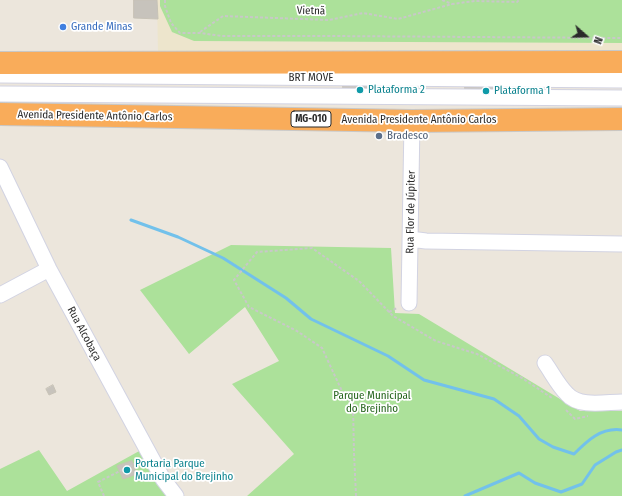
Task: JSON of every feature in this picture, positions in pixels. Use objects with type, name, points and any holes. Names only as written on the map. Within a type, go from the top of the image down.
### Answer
[{"type":"highway","points":[[0,63],[622,62]]},
{"type":"highway","name":"Avenida Presidente Antônio Carlos","points":[[0,114],[412,120],[622,119]]},
{"type":"street","name":"BRT MOVE","points":[[0,75],[622,80]]},
{"type":"street","name":"BRT MOVE","points":[[0,94],[622,98]]},
{"type":"street","name":"Rua Flor de Júpiter","points":[[409,303],[412,120]]},
{"type":"street","name":"Rua Alcobaça","points":[[0,167],[49,269],[163,479],[176,496]]},
{"type":"street","points":[[410,239],[426,241],[622,244]]},
{"type":"street","points":[[0,295],[49,269]]},
{"type":"street","points":[[544,363],[567,395],[575,400],[585,403],[622,402]]},
{"type":"path","points":[[165,0],[165,6],[171,23],[180,33],[200,33],[222,36],[622,38]]},
{"type":"path","points":[[442,0],[452,4]]},
{"type":"path","name":"Vietnã","points":[[200,33],[224,16],[329,20],[362,12],[398,19],[452,4],[475,1],[517,2],[519,0]]},
{"type":"path","points":[[356,496],[353,405],[342,389],[322,348],[297,332],[249,307],[234,280],[257,252],[312,248],[358,280],[393,316],[436,340],[477,354],[522,378],[556,400]]},
{"type":"path","points":[[566,410],[575,419],[590,416]]},
{"type":"path","points":[[104,496],[98,482],[151,457]]},
{"type":"shaded area","points":[[157,0],[622,0],[622,54],[158,53]]},
{"type":"green space","points":[[160,0],[622,0],[622,43],[194,41],[172,32],[160,6]]},
{"type":"green space","name":"Parque Municipal do Brejinho","points":[[231,245],[391,248],[395,313],[419,314],[580,411],[622,411],[622,496],[247,496],[294,454],[232,384],[279,361],[245,307],[189,354],[140,290]]},
{"type":"green space","points":[[39,450],[67,491],[141,450],[170,496],[0,496],[0,469]]},
{"type":"building","points":[[134,0],[157,0],[158,19],[134,18]]},
{"type":"building","name":"Plataforma 2","points":[[343,86],[377,86],[377,94],[343,93]]},
{"type":"building","name":"Plataforma 1","points":[[465,87],[508,87],[508,95],[465,95]]},
{"type":"building","points":[[53,385],[56,392],[49,395],[46,389]]},
{"type":"building","name":"Portaria Parque Municipal do Brejinho","points":[[132,461],[137,474],[123,479],[117,466]]},
{"type":"waterway","points":[[131,220],[178,237],[223,258],[286,298],[311,319],[388,356],[424,380],[494,399],[519,416],[539,439],[553,447],[574,454],[595,436],[607,431],[622,430]]},
{"type":"waterway","points":[[465,496],[519,473],[535,483],[561,492],[582,484],[595,465],[622,450]]},
{"type":"place","name":"Grande Minas","points":[[63,27]]},
{"type":"place","name":"Plataforma 2","points":[[360,90]]},
{"type":"place","name":"Plataforma 1","points":[[486,91]]},
{"type":"place","name":"Bradesco","points":[[379,136]]},
{"type":"place","name":"Portaria Parque Municipal do Brejinho","points":[[127,470]]}]
